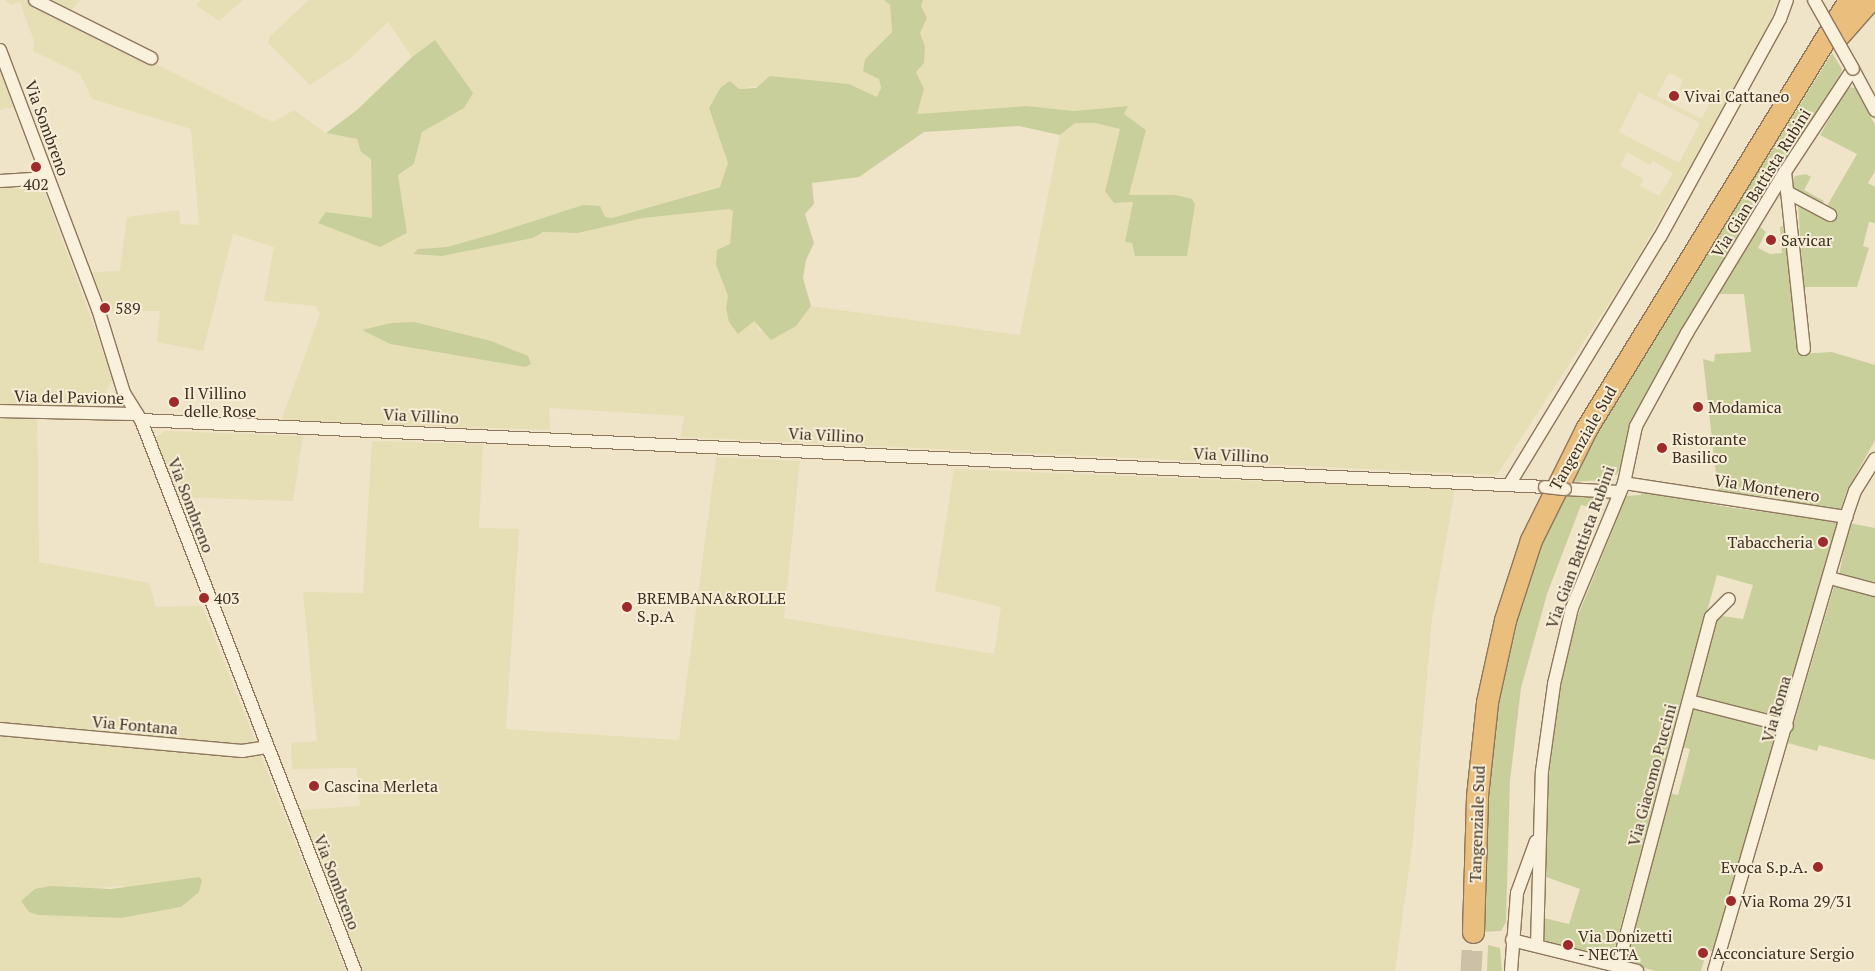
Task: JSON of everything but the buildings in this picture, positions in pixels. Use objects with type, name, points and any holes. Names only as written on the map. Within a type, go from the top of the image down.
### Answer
[{"type":"highway","points":[[1832,0],[1819,32],[1823,42],[1834,40],[1870,0]]},
{"type":"highway","name":"Tangenziale Sud","points":[[1473,932],[1477,796],[1486,702],[1504,620],[1531,540],[1586,429],[1850,0]]},
{"type":"street","points":[[35,0],[151,58]]},
{"type":"street","points":[[1509,485],[1660,238],[1780,19],[1786,0]]},
{"type":"street","points":[[1814,0],[1875,110]]},
{"type":"street","name":"Via Sombreno","points":[[0,50],[98,309],[124,393],[139,417],[355,971]]},
{"type":"street","name":"Via Gian Battista Rubini","points":[[1537,945],[1544,746],[1559,656],[1572,608],[1622,487],[1636,426],[1687,333],[1785,172],[1853,69]]},
{"type":"street","points":[[1785,172],[1804,348]]},
{"type":"street","points":[[0,181],[48,178]]},
{"type":"street","points":[[1788,192],[1830,215]]},
{"type":"street","name":"Via del Pavione","points":[[0,411],[139,417]]},
{"type":"street","name":"Via Villino","points":[[139,417],[1509,485],[1622,487]]},
{"type":"street","name":"Via Roma","points":[[1714,971],[1787,726],[1846,517],[1855,491],[1875,459]]},
{"type":"street","name":"Via Montenero","points":[[1622,487],[1846,517]]},
{"type":"street","points":[[1830,578],[1875,590]]},
{"type":"street","name":"Via Giacomo Puccini","points":[[1618,966],[1711,616],[1729,599]]},
{"type":"street","points":[[1689,702],[1787,726]]},
{"type":"street","name":"Via Fontana","points":[[0,729],[242,751],[267,747]]},
{"type":"street","points":[[1511,971],[1517,893],[1540,830]]},
{"type":"street","points":[[1512,940],[1637,971]]},
{"type":"shaded area","points":[[5,0],[80,0],[64,19],[273,122],[294,110],[326,133],[357,139],[361,152],[371,159],[372,219],[327,212],[407,233],[398,175],[414,164],[422,132],[464,108],[435,40],[412,57],[388,22],[352,57],[310,85],[268,43],[270,36],[309,0],[884,0],[890,5],[892,32],[865,59],[879,79],[881,88],[877,97],[849,84],[793,80],[739,89],[709,108],[728,163],[721,186],[612,218],[605,217],[601,211],[583,205],[493,234],[447,247],[418,249],[414,253],[442,256],[533,238],[543,232],[578,233],[643,218],[729,209],[733,211],[730,244],[716,265],[728,296],[726,308],[754,321],[760,331],[796,326],[811,306],[1020,335],[1060,135],[1075,123],[1095,123],[1120,129],[1105,190],[1114,203],[1133,202],[1125,242],[1132,243],[1135,256],[1159,255],[1193,214],[1195,204],[1175,195],[1129,195],[1146,130],[1123,114],[1127,106],[1074,111],[1027,106],[916,114],[924,89],[916,72],[925,46],[920,33],[927,18],[921,6],[923,0],[1778,0],[1765,32],[1624,280],[1497,475],[681,437],[684,416],[549,408],[550,430],[281,421],[320,314],[316,306],[264,301],[274,247],[233,234],[203,351],[157,342],[160,311],[107,311],[92,272],[120,271],[127,217],[179,210],[180,224],[199,225],[191,129],[92,99],[80,74],[33,51],[34,41],[20,2],[11,5]],"holes":[[[1669,73],[1683,80],[1679,90],[1696,98],[1701,89],[1713,95],[1702,119],[1657,96]],[[1639,92],[1700,123],[1679,163],[1619,132]],[[1627,152],[1650,165],[1653,161],[1673,173],[1659,196],[1640,186],[1644,179],[1620,166]],[[380,326],[525,367],[390,344],[362,330]]]},
{"type":"shaded area","points":[[201,0],[243,0],[219,21],[196,5]]},
{"type":"shaded area","points":[[0,67],[14,107],[0,110]]},
{"type":"shaded area","points":[[43,187],[113,378],[98,408],[37,407],[39,562],[149,583],[156,607],[202,606],[346,971],[0,971],[0,188]],"holes":[[[50,886],[69,890],[121,886],[181,907],[121,918],[38,915]]]},
{"type":"shaded area","points":[[165,431],[303,436],[293,501],[175,497],[153,440]]},
{"type":"shaded area","points":[[372,441],[483,444],[479,528],[519,529],[506,729],[679,740],[716,457],[800,461],[784,618],[994,654],[1001,607],[935,591],[954,469],[1455,489],[1432,619],[1412,848],[1395,971],[363,971],[300,810],[360,806],[356,768],[292,769],[291,743],[317,741],[303,592],[363,593]]},
{"type":"green space","points":[[884,0],[923,0],[921,6],[927,18],[920,33],[925,46],[924,63],[916,72],[924,89],[917,114],[1027,106],[1074,111],[1128,106],[1124,114],[1146,130],[1129,195],[1175,195],[1192,199],[1195,204],[1187,256],[1135,256],[1132,243],[1125,242],[1133,202],[1114,203],[1105,191],[1120,129],[1095,123],[1075,123],[1060,135],[1019,126],[924,132],[859,177],[812,183],[814,204],[805,214],[814,243],[806,260],[803,278],[811,306],[796,326],[771,340],[754,321],[738,334],[729,322],[726,308],[728,296],[716,265],[717,250],[730,244],[733,211],[729,209],[643,218],[578,233],[543,232],[533,238],[442,256],[413,254],[418,249],[447,247],[583,205],[600,206],[605,217],[612,218],[720,187],[728,163],[709,108],[721,87],[730,81],[739,89],[756,88],[770,76],[849,84],[877,97],[881,88],[879,79],[863,71],[865,59],[892,32],[890,5]]},
{"type":"green space","points":[[435,40],[473,93],[464,108],[422,132],[414,164],[398,175],[407,233],[380,247],[318,223],[326,212],[372,218],[371,159],[361,152],[357,139],[326,133],[357,110],[412,57]]},
{"type":"green space","points":[[1832,53],[1842,69],[1839,78],[1674,342],[1647,394],[1621,468],[1617,474],[1604,480],[1568,482],[1591,437],[1727,215],[1767,158]]},
{"type":"green space","points":[[1848,87],[1855,88],[1875,125],[1875,171],[1868,183],[1875,187],[1875,223],[1869,222],[1863,246],[1869,248],[1857,287],[1803,287],[1798,202],[1832,221],[1835,211],[1827,206],[1857,154],[1820,135]]},
{"type":"green space","points":[[1806,174],[1811,177],[1804,190],[1824,201],[1821,205],[1789,186],[1795,176]]},
{"type":"green space","points":[[1786,225],[1797,354],[1832,352],[1875,365],[1875,440],[1846,493],[1841,510],[1782,503],[1783,498],[1718,493],[1703,359],[1714,362],[1715,354],[1751,352],[1744,294],[1716,294],[1759,226],[1766,232],[1758,248],[1770,254],[1782,253],[1780,227]]},
{"type":"green space","points":[[414,322],[491,341],[528,356],[531,364],[525,367],[390,344],[362,330],[391,323]]},
{"type":"green space","points":[[1642,487],[1701,497],[1700,502],[1727,507],[1839,522],[1715,952],[1707,950],[1701,971],[1655,971],[1623,962],[1669,793],[1678,795],[1690,749],[1682,747],[1714,621],[1722,616],[1743,619],[1753,585],[1717,575],[1613,954],[1606,959],[1542,942],[1544,918],[1569,924],[1580,889],[1546,877],[1546,804],[1560,675],[1575,623],[1617,519],[1618,506],[1624,496],[1641,495]]},
{"type":"green space","points":[[1591,496],[1604,510],[1581,505],[1547,594],[1521,688],[1510,781],[1506,922],[1501,931],[1482,932],[1485,800],[1500,672],[1513,642],[1527,575],[1560,497]]},
{"type":"green space","points":[[1849,523],[1875,528],[1875,582],[1839,575]]},
{"type":"green space","points":[[1835,583],[1875,595],[1875,760],[1819,745],[1817,751],[1788,743]]},
{"type":"green space","points":[[199,877],[202,880],[199,892],[181,907],[121,918],[38,915],[29,912],[21,901],[35,889],[50,886],[111,889]]},
{"type":"green space","points":[[1488,945],[1500,948],[1502,971],[1487,971]]},
{"type":"tunnel","points":[[1471,971],[1473,932]]},
{"type":"place","name":"Vivai Cattaneo","points":[[1674,96]]},
{"type":"place","name":"402","points":[[36,167]]},
{"type":"place","name":"Savicar","points":[[1771,240]]},
{"type":"place","name":"589","points":[[105,308]]},
{"type":"place","name":"Il Villino delle Rose","points":[[174,402]]},
{"type":"place","name":"Modamica","points":[[1698,407]]},
{"type":"place","name":"Ristorante Basilico","points":[[1662,448]]},
{"type":"place","name":"Tabaccheria","points":[[1823,542]]},
{"type":"place","name":"403","points":[[204,598]]},
{"type":"place","name":"BREMBANA&ROLLE S.p.A","points":[[627,607]]},
{"type":"place","name":"Cascina Merleta","points":[[314,786]]},
{"type":"place","name":"Evoca S.p.A.","points":[[1818,867]]},
{"type":"place","name":"Via Roma 29/31","points":[[1731,901]]},
{"type":"place","name":"Via Donizetti - NECTA","points":[[1568,945]]},
{"type":"place","name":"Acconciature Sergio","points":[[1703,953]]}]
